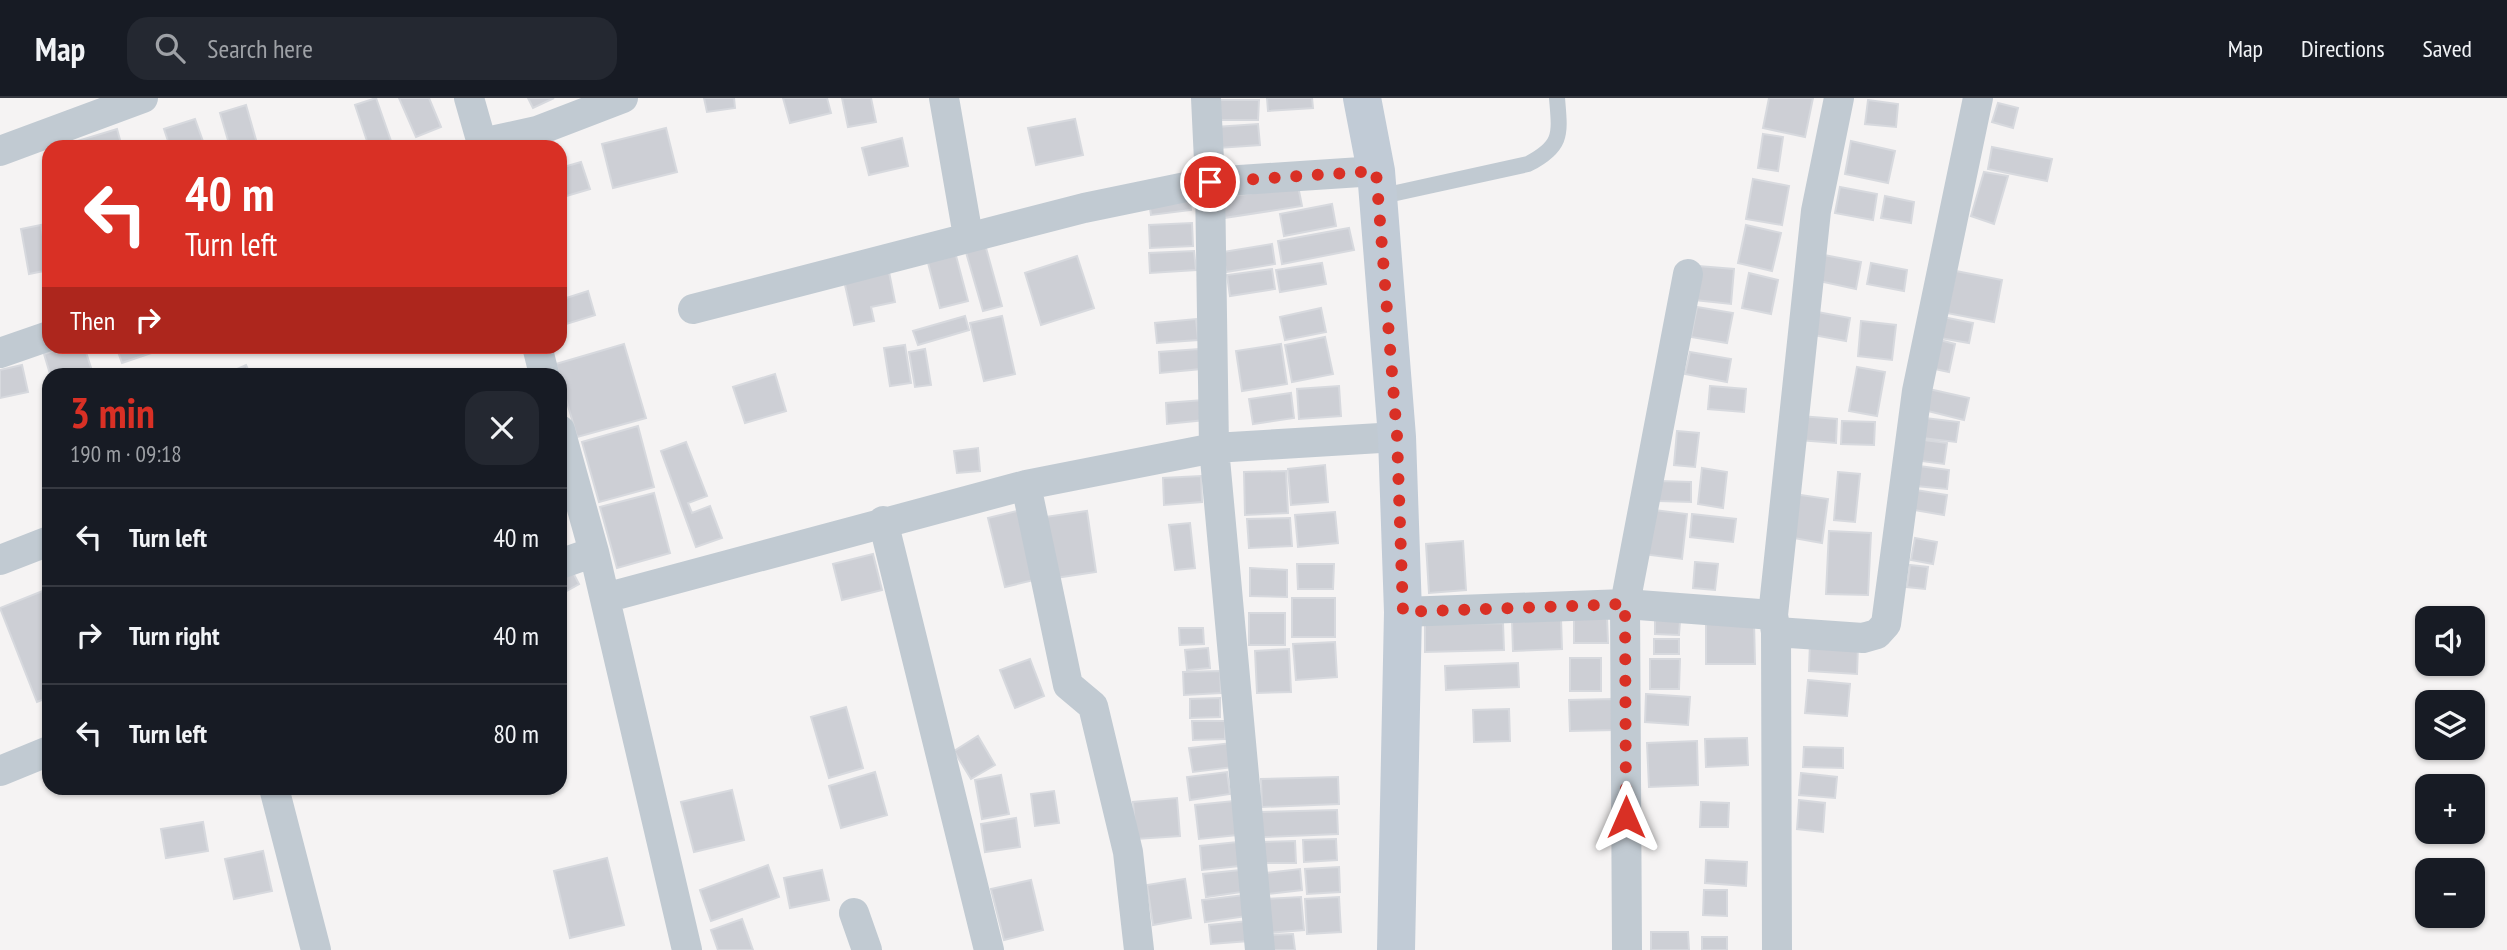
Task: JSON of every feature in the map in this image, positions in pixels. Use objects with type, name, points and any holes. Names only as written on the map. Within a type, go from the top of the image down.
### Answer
[{"type":"street","points":[[0,151],[143,98]]},
{"type":"street","points":[[468,98],[481,140]]},
{"type":"street","points":[[502,140],[537,131],[623,98]]},
{"type":"street","points":[[943,98],[968,236]]},
{"type":"street","points":[[1206,98],[1214,448],[1259,950]]},
{"type":"street","points":[[1362,98],[1377,184],[1397,436],[1403,612],[1396,950]]},
{"type":"street","points":[[1777,950],[1774,623],[1816,211],[1839,98]]},
{"type":"street","points":[[1403,612],[1625,604],[1774,623],[1863,638],[1877,634],[1886,624],[1917,391],[1978,98]]},
{"type":"street","points":[[693,309],[968,236],[1210,182],[1377,184]]},
{"type":"street","points":[[1627,950],[1625,604],[1688,274]]},
{"type":"street","points":[[0,354],[42,339]]},
{"type":"street","points":[[605,598],[883,521],[1026,485],[1214,448],[1397,436]]},
{"type":"street","points":[[567,455],[594,552],[687,950]]},
{"type":"street","points":[[1026,485],[1068,685],[1093,706],[1128,852],[1139,950]]},
{"type":"street","points":[[883,521],[989,950]]},
{"type":"street","points":[[0,559],[42,544]]},
{"type":"street","points":[[567,562],[594,552]]},
{"type":"street","points":[[0,771],[42,754]]},
{"type":"street","points":[[276,795],[316,950]]},
{"type":"street","points":[[854,913],[867,950]]},
{"type":"lane","points":[[1377,184],[1528,164],[1544,156],[1555,146],[1560,132],[1557,98]]},
{"type":"building","points":[[376,98],[391,140],[367,140],[355,105]]},
{"type":"building","points":[[399,98],[429,98],[441,127],[416,137]]},
{"type":"building","points":[[528,98],[554,98],[533,108]]},
{"type":"building","points":[[704,98],[734,98],[735,108],[707,112]]},
{"type":"building","points":[[783,98],[827,98],[831,113],[790,123]]},
{"type":"building","points":[[842,98],[871,98],[876,122],[848,127]]},
{"type":"building","points":[[1267,98],[1312,98],[1313,108],[1268,111]]},
{"type":"building","points":[[1769,98],[1813,98],[1805,137],[1763,128]]},
{"type":"building","points":[[1218,100],[1259,100],[1258,120],[1218,120]]},
{"type":"building","points":[[1868,100],[1898,104],[1896,127],[1865,124]]},
{"type":"building","points":[[1998,103],[2018,108],[2013,128],[1992,122]]},
{"type":"building","points":[[246,105],[256,140],[228,140],[220,113]]},
{"type":"building","points":[[195,119],[202,140],[168,140],[164,129]]},
{"type":"building","points":[[1075,119],[1083,155],[1036,165],[1028,128]]},
{"type":"building","points":[[1258,124],[1260,145],[1218,148],[1216,127]]},
{"type":"building","points":[[666,128],[677,172],[613,188],[602,144]]},
{"type":"building","points":[[117,129],[120,140],[81,140]]},
{"type":"building","points":[[1763,134],[1783,137],[1778,171],[1758,168]]},
{"type":"building","points":[[902,138],[908,166],[869,175],[862,148]]},
{"type":"building","points":[[1851,141],[1895,151],[1888,183],[1845,174]]},
{"type":"building","points":[[1992,147],[2052,159],[2047,181],[1988,169]]},
{"type":"building","points":[[581,162],[590,189],[567,196],[567,166]]},
{"type":"building","points":[[1984,172],[2008,176],[1994,224],[1971,216]]},
{"type":"building","points":[[1186,176],[1191,210],[1151,215],[1146,181]]},
{"type":"building","points":[[1753,179],[1789,186],[1782,225],[1746,219]]},
{"type":"building","points":[[1298,186],[1302,206],[1224,218],[1221,198]]},
{"type":"building","points":[[1840,187],[1877,194],[1873,220],[1835,213]]},
{"type":"building","points":[[1885,196],[1914,202],[1911,223],[1881,218]]},
{"type":"building","points":[[1332,204],[1336,226],[1284,236],[1280,214]]},
{"type":"building","points":[[1192,223],[1193,246],[1150,248],[1149,225]]},
{"type":"building","points":[[41,225],[42,271],[29,274],[21,229]]},
{"type":"building","points":[[1746,225],[1781,233],[1772,271],[1738,263]]},
{"type":"building","points":[[1349,228],[1354,250],[1282,264],[1278,241]]},
{"type":"building","points":[[951,237],[968,301],[940,308],[923,244]]},
{"type":"building","points":[[983,237],[1002,306],[983,311],[963,242]]},
{"type":"building","points":[[1272,244],[1275,264],[1226,272],[1223,252]]},
{"type":"building","points":[[1194,251],[1196,270],[1150,273],[1149,253]]},
{"type":"building","points":[[1824,255],[1861,262],[1856,289],[1819,281]]},
{"type":"building","points":[[1077,256],[1094,308],[1041,325],[1025,273]]},
{"type":"building","points":[[886,257],[895,302],[871,307],[874,321],[854,325],[841,267]]},
{"type":"building","points":[[1322,263],[1326,284],[1280,292],[1276,270]]},
{"type":"building","points":[[1871,263],[1907,270],[1904,291],[1867,284]]},
{"type":"building","points":[[1698,266],[1734,269],[1731,304],[1695,300]]},
{"type":"building","points":[[1272,269],[1275,289],[1230,296],[1227,275]]},
{"type":"building","points":[[1956,271],[2002,280],[1994,322],[1947,313]]},
{"type":"building","points":[[1749,273],[1778,280],[1771,314],[1742,308]]},
{"type":"building","points":[[588,291],[595,315],[567,324],[567,298]]},
{"type":"building","points":[[1697,307],[1733,313],[1727,343],[1691,337]]},
{"type":"building","points":[[1321,308],[1326,332],[1285,340],[1280,317]]},
{"type":"building","points":[[1812,311],[1850,318],[1846,341],[1808,334]]},
{"type":"building","points":[[965,316],[969,330],[918,345],[913,331]]},
{"type":"building","points":[[1002,316],[1015,374],[984,381],[970,323]]},
{"type":"building","points":[[1943,317],[1973,323],[1969,343],[1940,338]]},
{"type":"building","points":[[1196,319],[1198,340],[1157,343],[1155,323]]},
{"type":"building","points":[[1861,321],[1896,325],[1892,360],[1858,356]]},
{"type":"building","points":[[1325,337],[1333,374],[1292,382],[1285,345]]},
{"type":"building","points":[[1936,339],[1955,344],[1949,372],[1930,368]]},
{"type":"building","points":[[624,344],[646,418],[577,437],[567,402],[567,368],[557,368],[556,364]]},
{"type":"building","points":[[1281,344],[1287,384],[1242,391],[1236,351]]},
{"type":"building","points":[[905,345],[911,383],[890,386],[884,348]]},
{"type":"building","points":[[925,349],[931,385],[915,387],[909,352]]},
{"type":"building","points":[[1199,349],[1201,369],[1160,373],[1159,352]]},
{"type":"building","points":[[1690,352],[1731,359],[1727,382],[1685,374]]},
{"type":"building","points":[[44,354],[87,354],[91,368],[48,368]]},
{"type":"building","points":[[119,354],[148,354],[122,363]]},
{"type":"building","points":[[22,365],[28,392],[0,398],[0,370]]},
{"type":"building","points":[[1857,367],[1885,372],[1877,416],[1849,411]]},
{"type":"building","points":[[775,374],[786,411],[745,423],[733,387]]},
{"type":"building","points":[[1339,386],[1341,416],[1299,419],[1297,389]]},
{"type":"building","points":[[1710,386],[1746,389],[1744,412],[1708,409]]},
{"type":"building","points":[[1929,389],[1969,398],[1964,420],[1924,410]]},
{"type":"building","points":[[1291,393],[1294,418],[1253,424],[1249,399]]},
{"type":"building","points":[[1203,400],[1205,420],[1167,424],[1166,403]]},
{"type":"building","points":[[1800,416],[1837,419],[1836,443],[1799,440]]},
{"type":"building","points":[[1925,418],[1959,422],[1956,442],[1922,438]]},
{"type":"building","points":[[1842,421],[1875,422],[1874,445],[1841,444]]},
{"type":"building","points":[[638,426],[654,487],[599,502],[582,442]]},
{"type":"building","points":[[1677,431],[1699,433],[1695,467],[1674,465]]},
{"type":"building","points":[[1924,440],[1947,443],[1944,464],[1921,461]]},
{"type":"building","points":[[686,442],[707,496],[688,503],[692,513],[710,506],[722,538],[696,547],[661,451]]},
{"type":"building","points":[[978,448],[980,471],[957,473],[954,451]]},
{"type":"building","points":[[1325,465],[1328,502],[1291,505],[1288,469]]},
{"type":"building","points":[[1919,466],[1949,470],[1947,489],[1916,486]]},
{"type":"building","points":[[1702,468],[1727,472],[1723,508],[1698,504]]},
{"type":"building","points":[[1286,471],[1288,513],[1245,515],[1244,472]]},
{"type":"building","points":[[1838,472],[1860,474],[1855,522],[1834,520]]},
{"type":"building","points":[[1201,476],[1202,502],[1164,505],[1163,478]]},
{"type":"building","points":[[1659,481],[1691,482],[1691,502],[1659,501]]},
{"type":"building","points":[[1916,490],[1947,495],[1944,515],[1914,510]]},
{"type":"building","points":[[654,493],[670,553],[617,568],[600,507]]},
{"type":"building","points":[[1794,494],[1828,499],[1822,543],[1788,537]]},
{"type":"building","points":[[1646,509],[1687,514],[1682,559],[1642,554]]},
{"type":"building","points":[[1021,510],[1038,579],[1005,587],[988,518]]},
{"type":"building","points":[[1087,511],[1096,572],[1055,578],[1045,517]]},
{"type":"building","points":[[1335,512],[1338,543],[1298,547],[1295,515]]},
{"type":"building","points":[[1692,514],[1736,519],[1733,542],[1690,537]]},
{"type":"building","points":[[1290,518],[1292,546],[1249,548],[1247,519]]},
{"type":"building","points":[[1190,523],[1195,568],[1175,570],[1169,525]]},
{"type":"building","points":[[1829,531],[1871,533],[1868,595],[1826,594]]},
{"type":"building","points":[[1915,538],[1937,542],[1933,564],[1911,560]]},
{"type":"building","points":[[1463,541],[1466,590],[1429,593],[1426,544]]},
{"type":"building","points":[[873,554],[882,590],[842,600],[833,564]]},
{"type":"building","points":[[1695,562],[1718,564],[1715,590],[1693,588]]},
{"type":"building","points":[[567,564],[579,584],[567,591]]},
{"type":"building","points":[[1297,564],[1334,564],[1333,589],[1298,589]]},
{"type":"building","points":[[1910,565],[1928,567],[1925,589],[1907,587]]},
{"type":"building","points":[[1250,568],[1287,570],[1287,597],[1250,596]]},
{"type":"building","points":[[42,591],[42,700],[37,702],[0,608]]},
{"type":"building","points":[[1292,598],[1335,598],[1335,637],[1292,637]]},
{"type":"building","points":[[1249,613],[1285,613],[1285,645],[1249,645]]},
{"type":"building","points":[[1607,618],[1608,643],[1574,643],[1574,619]]},
{"type":"building","points":[[1561,619],[1562,649],[1513,651],[1512,621]]},
{"type":"building","points":[[1655,620],[1680,621],[1679,635],[1655,634]]},
{"type":"building","points":[[1754,621],[1755,664],[1706,664],[1706,622]]},
{"type":"building","points":[[1503,623],[1504,650],[1425,652],[1425,624]]},
{"type":"building","points":[[1179,628],[1203,628],[1204,644],[1180,645]]},
{"type":"building","points":[[1654,639],[1679,639],[1679,654],[1654,654]]},
{"type":"building","points":[[1335,642],[1337,677],[1296,680],[1293,644]]},
{"type":"building","points":[[1810,642],[1858,645],[1857,674],[1809,671]]},
{"type":"building","points":[[1208,648],[1210,668],[1187,670],[1185,650]]},
{"type":"building","points":[[1289,649],[1291,692],[1257,693],[1255,651]]},
{"type":"building","points":[[1570,658],[1601,658],[1601,691],[1570,691]]},
{"type":"building","points":[[1030,659],[1044,696],[1015,708],[1000,670]]},
{"type":"building","points":[[1650,659],[1680,659],[1679,689],[1650,689]]},
{"type":"building","points":[[1518,663],[1519,687],[1446,690],[1445,666]]},
{"type":"building","points":[[1220,671],[1221,693],[1184,695],[1183,672]]},
{"type":"building","points":[[1808,680],[1850,684],[1847,716],[1805,713]]},
{"type":"building","points":[[1646,694],[1690,697],[1688,725],[1645,722]]},
{"type":"building","points":[[1220,698],[1220,717],[1190,718],[1190,699]]},
{"type":"building","points":[[1614,699],[1615,730],[1570,731],[1569,700]]},
{"type":"building","points":[[846,707],[863,768],[829,778],[811,717]]},
{"type":"building","points":[[1509,709],[1510,741],[1474,742],[1473,710]]},
{"type":"building","points":[[1192,721],[1225,721],[1225,739],[1193,740]]},
{"type":"building","points":[[978,736],[995,765],[971,779],[954,751]]},
{"type":"building","points":[[1747,738],[1748,765],[1706,767],[1705,739]]},
{"type":"building","points":[[1697,741],[1698,785],[1649,787],[1647,743]]},
{"type":"building","points":[[1231,743],[1234,767],[1193,772],[1189,748]]},
{"type":"building","points":[[1804,747],[1843,748],[1843,768],[1803,767]]},
{"type":"building","points":[[875,772],[887,815],[841,828],[829,786]]},
{"type":"building","points":[[1227,772],[1230,794],[1190,800],[1187,777]]},
{"type":"building","points":[[1801,773],[1837,777],[1835,798],[1799,795]]},
{"type":"building","points":[[1001,775],[1009,814],[982,819],[975,780]]},
{"type":"building","points":[[1338,777],[1339,804],[1262,807],[1261,779]]},
{"type":"building","points":[[732,790],[744,840],[694,852],[681,802]]},
{"type":"building","points":[[1054,791],[1059,823],[1035,826],[1031,794]]},
{"type":"building","points":[[1177,798],[1180,836],[1136,839],[1133,802]]},
{"type":"building","points":[[1799,800],[1825,803],[1823,832],[1797,829]]},
{"type":"building","points":[[1234,801],[1237,835],[1199,839],[1195,805]]},
{"type":"building","points":[[1701,802],[1729,803],[1728,827],[1700,827]]},
{"type":"building","points":[[1337,810],[1338,834],[1263,837],[1261,812]]},
{"type":"building","points":[[1016,818],[1020,847],[985,852],[981,824]]},
{"type":"building","points":[[203,822],[208,851],[166,858],[161,829]]},
{"type":"building","points":[[1336,839],[1337,860],[1304,862],[1303,840]]},
{"type":"building","points":[[1295,841],[1296,863],[1262,863],[1261,842]]},
{"type":"building","points":[[1237,842],[1239,866],[1202,870],[1200,846]]},
{"type":"building","points":[[263,851],[272,891],[234,899],[225,859]]},
{"type":"building","points":[[607,858],[624,925],[570,938],[554,871]]},
{"type":"building","points":[[1706,860],[1747,862],[1746,886],[1705,883]]},
{"type":"building","points":[[768,865],[779,897],[711,921],[700,890]]},
{"type":"building","points":[[1339,867],[1340,892],[1307,894],[1305,869]]},
{"type":"building","points":[[1300,869],[1302,890],[1268,894],[1266,873]]},
{"type":"building","points":[[822,870],[829,900],[790,908],[784,878]]},
{"type":"building","points":[[1240,870],[1242,892],[1206,897],[1203,874]]},
{"type":"building","points":[[1185,879],[1191,918],[1153,925],[1147,885]]},
{"type":"building","points":[[1031,880],[1043,930],[1004,940],[991,889]]},
{"type":"building","points":[[1704,890],[1727,890],[1727,916],[1703,915]]},
{"type":"building","points":[[1244,895],[1247,916],[1205,922],[1202,900]]},
{"type":"building","points":[[1301,897],[1304,930],[1267,933],[1265,899]]},
{"type":"building","points":[[1339,897],[1341,932],[1307,934],[1305,899]]},
{"type":"building","points":[[742,919],[753,950],[718,950],[711,930]]},
{"type":"building","points":[[1248,921],[1249,941],[1211,944],[1209,925]]},
{"type":"building","points":[[1651,932],[1688,932],[1689,950],[1651,950]]},
{"type":"building","points":[[1293,934],[1295,950],[1270,950],[1269,935]]},
{"type":"building","points":[[1702,937],[1727,937],[1727,950],[1702,950]]},
{"type":"route","points":[[1210,182],[1376,171],[1397,436],[1403,612],[1625,604],[1626,817]]}]
